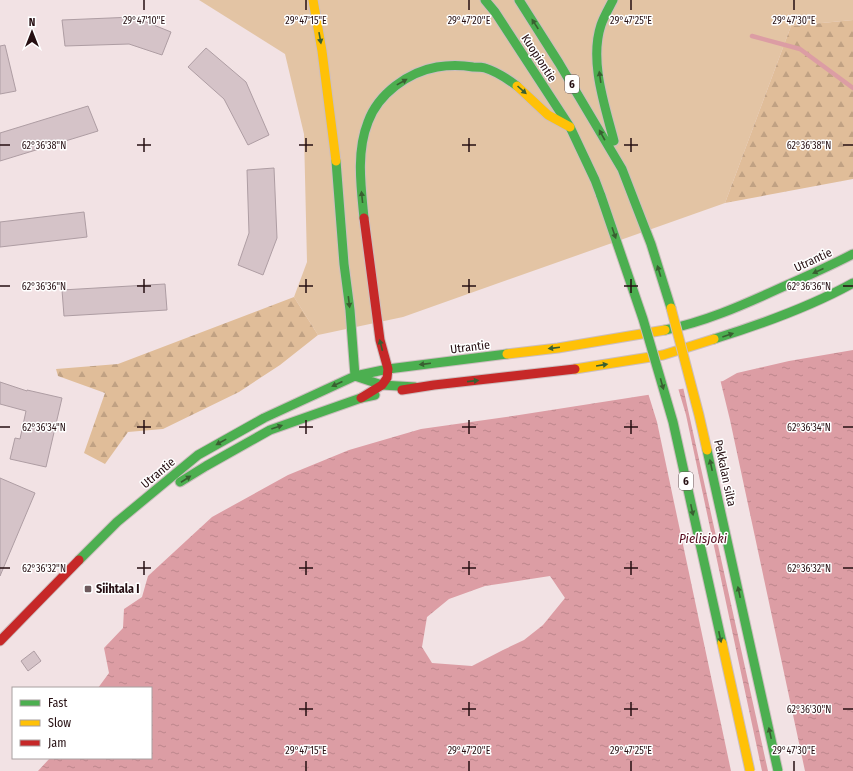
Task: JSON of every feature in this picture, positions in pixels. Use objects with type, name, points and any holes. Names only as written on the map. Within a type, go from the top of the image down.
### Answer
[{"type":"main road","points":[[313,0],[322,51],[336,155],[344,264],[356,376],[382,385],[415,387]]},
{"type":"main road","name":"Kuopiontie","points":[[485,0],[495,12],[570,127],[601,196],[643,319],[673,422],[750,771]]},
{"type":"main road","name":"Kuopiontie","points":[[519,0],[596,124],[622,169],[628,186]]},
{"type":"main road","points":[[613,0],[600,27],[597,55],[602,90],[622,169]]},
{"type":"main road","points":[[361,398],[382,385],[387,378],[388,369],[380,340],[361,189],[361,146],[368,121],[380,100],[396,85],[417,73],[436,67],[460,65],[486,68],[519,87],[548,115],[570,127]]},
{"type":"main road","name":"Pekkalan silta","points":[[628,186],[651,244],[699,415],[778,771]]},
{"type":"main road","name":"Utrantie","points":[[0,641],[117,522],[198,455],[264,418],[356,376],[388,369],[558,348],[680,327],[738,307],[832,265],[853,254]]},
{"type":"main road","name":"Utrantie","points":[[117,522],[206,466],[270,430],[361,398],[415,387],[561,372],[663,355],[774,319],[853,283]]},
{"type":"shaded area","points":[[199,0],[853,0],[853,20],[791,26],[725,203],[403,317],[318,335],[294,297],[307,262],[304,134],[285,54]]},
{"type":"green space","points":[[853,20],[853,179],[725,203],[791,26]]},
{"type":"green space","points":[[294,297],[318,335],[280,365],[239,392],[163,429],[128,432],[105,464],[84,453],[105,393],[58,376],[56,369],[118,364]]},
{"type":"water","name":"Pielisjoki","points":[[853,350],[853,771],[38,771],[49,759],[152,759],[152,687],[99,687],[109,673],[104,648],[123,628],[124,609],[142,597],[148,576],[212,517],[288,475],[349,450],[421,429],[660,393],[723,381],[737,373],[789,361]],"holes":[[[550,576],[565,598],[543,625],[524,640],[472,666],[432,663],[422,647],[427,617],[449,599],[485,586]]]},
{"type":"pier","points":[[720,379],[805,771],[768,771],[683,387]]},
{"type":"pier","points":[[678,388],[686,415],[762,771],[731,771],[657,422],[648,393]]},
{"type":"building","points":[[134,17],[171,32],[162,55],[129,44],[65,46],[62,20]]},
{"type":"building","points":[[5,45],[16,91],[0,94],[0,46]]},
{"type":"building","points":[[206,48],[246,82],[269,135],[248,145],[224,99],[188,67]]},
{"type":"building","points":[[88,106],[98,131],[0,161],[0,133]]},
{"type":"building","points":[[274,168],[277,238],[263,275],[238,265],[249,233],[247,170]]},
{"type":"building","points":[[84,212],[87,237],[0,247],[0,222]]},
{"type":"building","points":[[165,284],[167,310],[64,316],[62,290]]},
{"type":"building","points":[[0,382],[27,391],[62,398],[46,467],[10,459],[15,438],[20,439],[26,411],[0,404]]},
{"type":"building","points":[[0,478],[35,493],[0,576]]},
{"type":"building","points":[[34,651],[41,661],[28,671],[21,661]]},
{"type":"waterway","points":[[752,36],[800,49],[853,88]]},
{"type":"traffic: fast","points":[[485,0],[495,12],[570,127],[601,196]]},
{"type":"traffic: fast","points":[[519,0],[559,63],[622,169],[651,244],[671,308]]},
{"type":"traffic: fast","points":[[613,0],[601,25],[598,39],[597,68],[614,141]]},
{"type":"traffic: fast","points":[[364,218],[360,170],[364,133],[379,102],[395,86],[415,74],[442,66],[485,68],[506,78],[517,86]]},
{"type":"traffic: fast","points":[[336,161],[355,376],[382,385],[415,387]]},
{"type":"traffic: fast","points":[[601,196],[643,319],[673,422],[722,643]]},
{"type":"traffic: fast","points":[[665,330],[694,323],[736,307],[853,254]]},
{"type":"traffic: fast","points":[[714,339],[820,300],[853,283]]},
{"type":"traffic: fast","points":[[79,560],[117,522],[198,455],[264,418],[355,376],[388,369],[507,354]]},
{"type":"traffic: fast","points":[[180,482],[270,430],[361,398],[375,395]]},
{"type":"traffic: fast","points":[[707,450],[778,771]]},
{"type":"traffic: slow","points":[[313,0],[322,51],[336,161]]},
{"type":"traffic: slow","points":[[517,86],[548,115],[570,127]]},
{"type":"traffic: slow","points":[[671,308],[707,450]]},
{"type":"traffic: slow","points":[[507,354],[558,348],[665,330]]},
{"type":"traffic: slow","points":[[575,369],[663,355],[714,339]]},
{"type":"traffic: slow","points":[[722,643],[750,771]]},
{"type":"traffic: jam","points":[[361,398],[382,385],[387,378],[388,369],[380,340],[364,218]]},
{"type":"traffic: jam","points":[[402,390],[575,369]]},
{"type":"traffic: jam","points":[[0,641],[79,560]]},
{"type":"place","name":"Siihtala I","points":[[88,589]]}]
